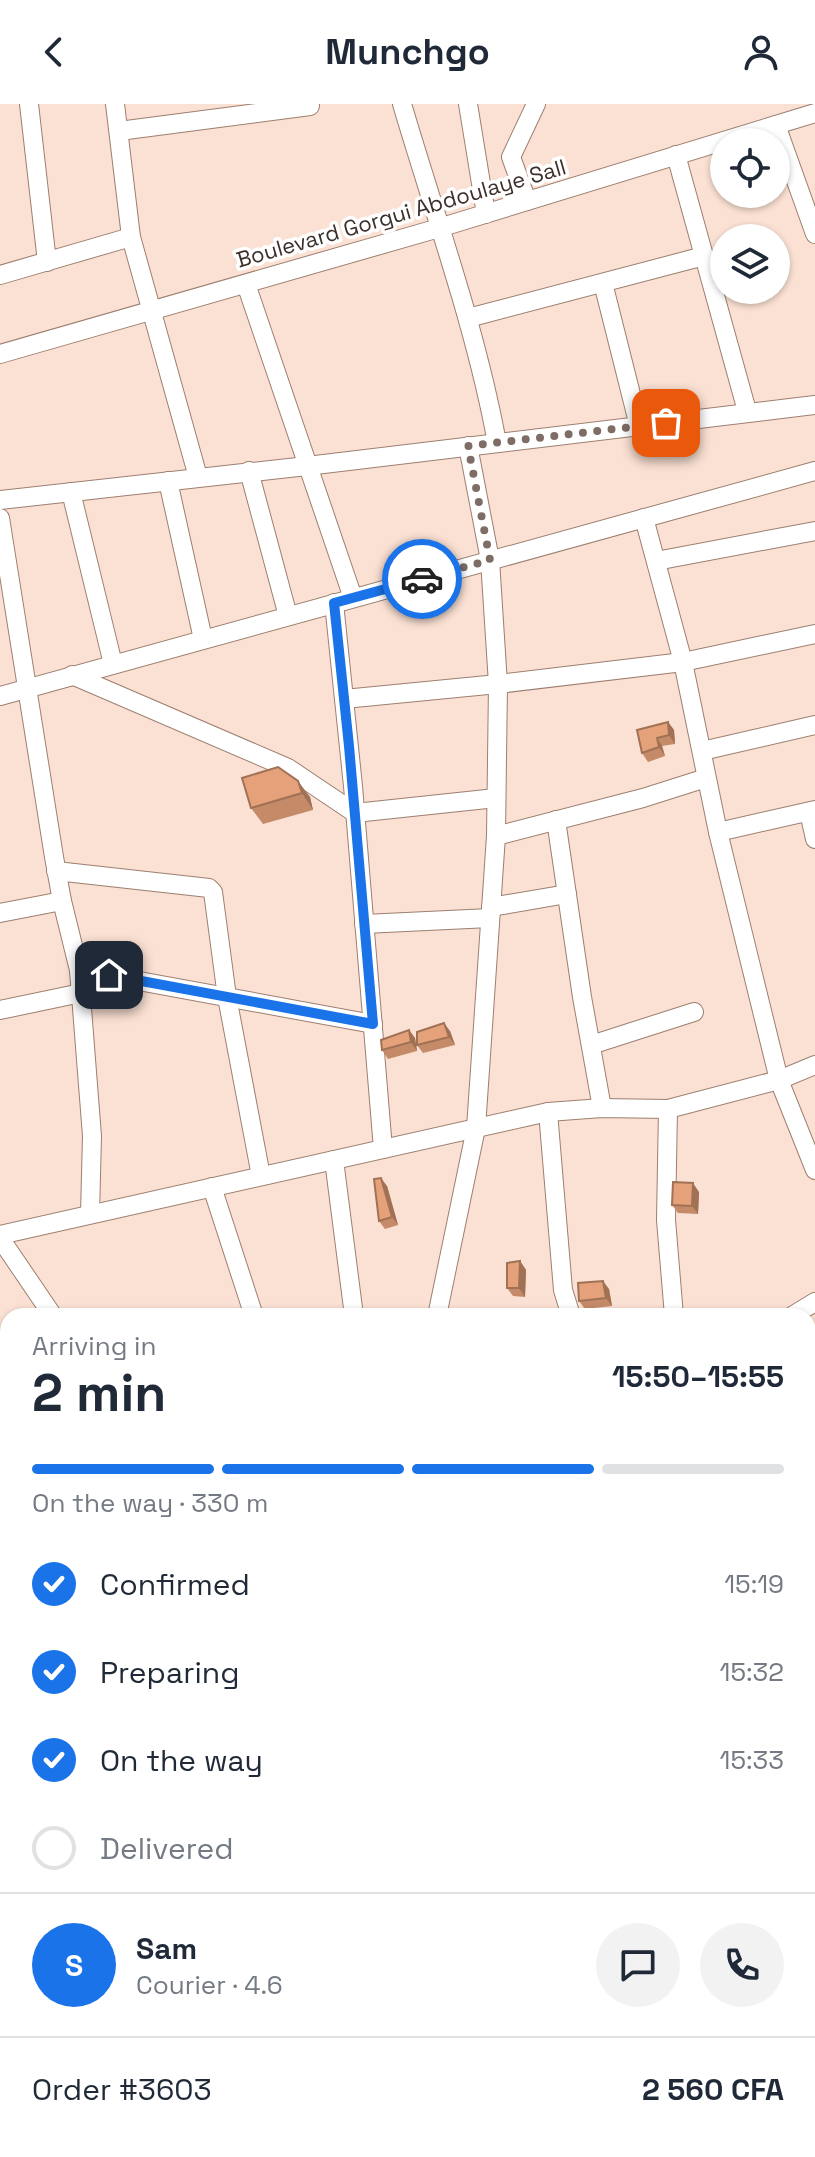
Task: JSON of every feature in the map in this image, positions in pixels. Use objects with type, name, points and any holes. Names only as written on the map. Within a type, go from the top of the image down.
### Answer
[{"type":"street","points":[[29,104],[47,262]]},
{"type":"street","points":[[115,104],[131,237],[198,477]]},
{"type":"street","points":[[402,104],[468,318],[497,443]]},
{"type":"street","points":[[468,104],[486,214]]},
{"type":"street","points":[[527,201],[511,157],[536,104]]},
{"type":"street","points":[[119,131],[310,106]]},
{"type":"street","name":"Boulevard Gorgui Abdoulaye Sall","points":[[0,354],[439,228],[815,113]]},
{"type":"street","points":[[776,125],[815,234]]},
{"type":"street","points":[[676,155],[747,411]]},
{"type":"street","points":[[0,275],[131,237]]},
{"type":"street","points":[[468,318],[704,256]]},
{"type":"street","points":[[603,283],[639,426]]},
{"type":"street","points":[[246,284],[353,598]]},
{"type":"street","points":[[0,500],[815,405]]},
{"type":"street","points":[[439,1308],[476,1128],[496,836],[498,684],[490,560],[468,446]]},
{"type":"street","points":[[249,471],[288,616]]},
{"type":"street","points":[[0,696],[815,471]]},
{"type":"street","points":[[168,481],[203,639]]},
{"type":"street","points":[[71,492],[113,664]]},
{"type":"street","points":[[0,518],[5,575],[56,871],[79,970],[92,1136],[90,1214]]},
{"type":"street","points":[[644,518],[683,662],[718,832],[779,1080],[815,1170]]},
{"type":"street","points":[[656,561],[815,531]]},
{"type":"street","points":[[334,603],[383,1149]]},
{"type":"street","points":[[344,699],[683,662],[815,634]]},
{"type":"street","points":[[72,675],[288,768],[355,813],[496,798]]},
{"type":"street","points":[[702,751],[815,725]]},
{"type":"street","points":[[496,836],[706,778]]},
{"type":"street","points":[[718,832],[812,811],[815,839]]},
{"type":"street","points":[[556,820],[602,1108]]},
{"type":"street","points":[[56,871],[209,888],[214,897],[227,997],[261,1176]]},
{"type":"street","points":[[364,924],[490,912],[567,894]]},
{"type":"street","points":[[0,913],[62,901]]},
{"type":"street","points":[[79,970],[373,1024]]},
{"type":"street","points":[[0,1010],[81,993]]},
{"type":"street","points":[[591,1045],[694,1012]]},
{"type":"street","points":[[48,1308],[0,1236],[548,1112],[602,1108],[668,1109],[779,1080],[815,1065]]},
{"type":"street","points":[[668,1109],[666,1220],[673,1308]]},
{"type":"street","points":[[548,1112],[563,1290],[569,1308]]},
{"type":"street","points":[[334,1160],[353,1308]]},
{"type":"street","points":[[212,1187],[251,1308]]},
{"type":"building","points":[[668,722],[669,735],[657,738],[659,747],[642,753],[637,730]]},
{"type":"building","points":[[278,767],[298,781],[302,793],[251,808],[242,778]]},
{"type":"building","points":[[444,1023],[449,1037],[417,1045],[417,1032]]},
{"type":"building","points":[[409,1030],[411,1042],[382,1050],[381,1040]]},
{"type":"building","points":[[381,1178],[392,1217],[379,1221],[374,1179]]},
{"type":"building","points":[[673,1182],[693,1183],[692,1206],[672,1205]]},
{"type":"building","points":[[520,1261],[519,1288],[507,1288],[507,1263]]},
{"type":"building","points":[[603,1281],[606,1298],[579,1301],[578,1283]]},
{"type":"way so far","points":[[422,579],[490,560],[468,446],[666,423]]},
{"type":"route","points":[[109,975],[373,1024],[334,603],[422,579]]}]
